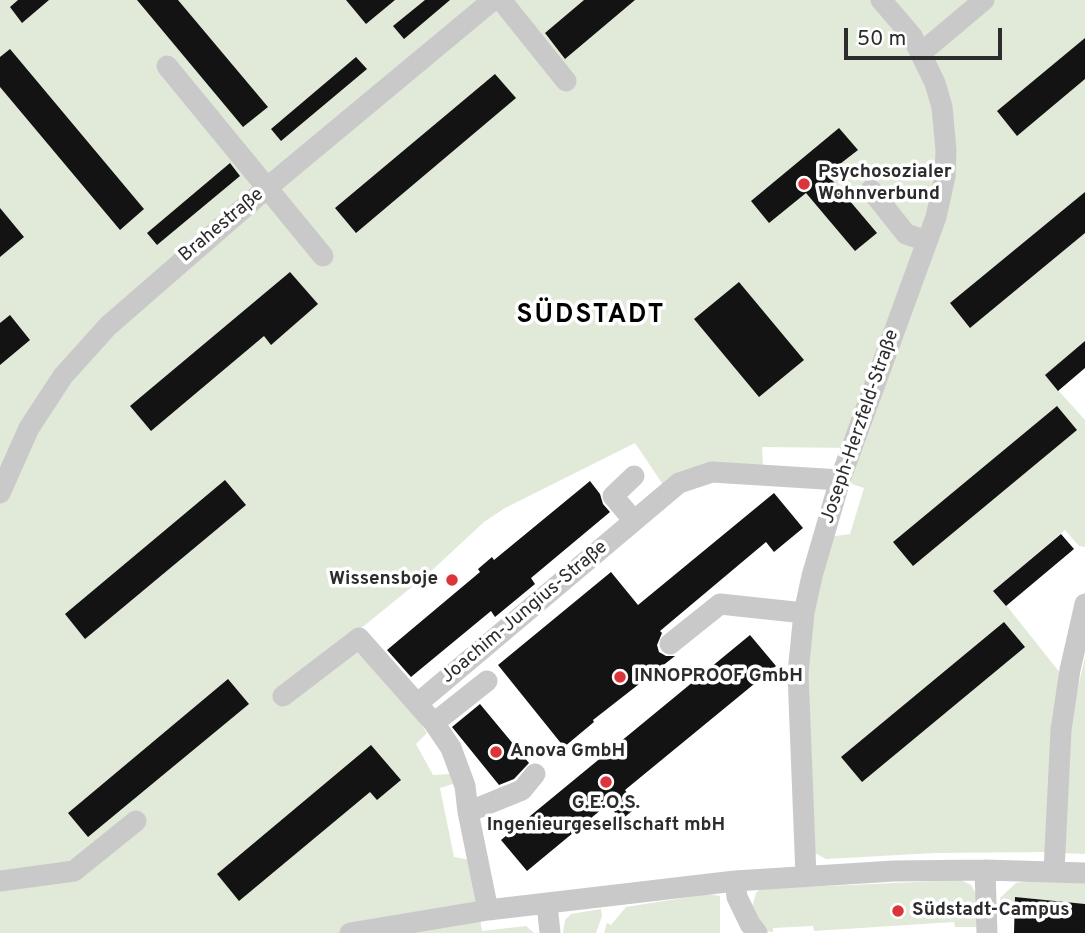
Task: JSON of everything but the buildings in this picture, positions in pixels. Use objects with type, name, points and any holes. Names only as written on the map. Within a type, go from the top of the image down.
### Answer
[{"type":"street","name":"Brahestraße","points":[[0,493],[29,428],[88,338],[493,0]]},
{"type":"street","points":[[501,0],[566,81]]},
{"type":"street","name":"Joseph-Herzfeld-Straße","points":[[806,876],[798,673],[804,613],[840,480],[936,217],[945,176],[946,150],[942,107],[935,83],[912,36],[881,0]]},
{"type":"street","points":[[921,53],[984,0]]},
{"type":"street","points":[[167,66],[323,256]]},
{"type":"street","points":[[871,190],[906,234],[927,241]]},
{"type":"street","name":"Joachim-Jungius-Straße","points":[[416,704],[679,484],[712,472],[840,480]]},
{"type":"street","points":[[634,476],[613,496],[634,521]]},
{"type":"street","points":[[670,644],[720,604],[804,613]]},
{"type":"street","points":[[1054,872],[1061,730],[1070,670],[1085,604]]},
{"type":"street","points":[[283,696],[359,638],[434,723],[451,748],[465,786],[488,910]]},
{"type":"street","points":[[434,723],[487,681]]},
{"type":"street","points":[[468,812],[522,790],[536,774]]},
{"type":"street","points":[[0,881],[74,871],[136,821]]},
{"type":"street","points":[[985,870],[987,933]]},
{"type":"street","points":[[350,933],[488,910],[735,881],[894,871],[1085,873]]},
{"type":"street","points":[[735,881],[737,897],[757,933]]},
{"type":"street","points":[[547,904],[550,933]]},
{"type":"green space","points":[[0,0],[1085,0],[1085,342],[1058,390],[1085,420],[1085,547],[1079,546],[1065,530],[994,590],[1065,679],[1047,852],[935,853],[826,859],[813,852],[807,653],[829,537],[850,534],[864,488],[846,482],[858,448],[762,447],[763,465],[666,489],[635,443],[505,508],[484,522],[429,573],[359,630],[427,733],[416,744],[433,775],[450,774],[453,784],[440,788],[454,857],[471,860],[482,931],[526,926],[534,933],[0,933]]},
{"type":"green space","points":[[1085,657],[1085,854],[1061,853],[1065,744]]},
{"type":"green space","points":[[961,880],[971,885],[976,894],[976,927],[955,927],[954,922],[814,931],[813,926],[773,928],[773,932],[763,931],[751,911],[756,893],[760,889]]},
{"type":"green space","points":[[1016,883],[1085,883],[1085,904],[1015,897],[1014,919],[1004,916],[1000,911],[1000,898]]},
{"type":"green space","points":[[708,894],[720,896],[720,933],[604,933],[607,923],[611,925],[626,907]]},
{"type":"green space","points":[[601,909],[602,916],[596,933],[563,933],[565,920],[571,914]]},
{"type":"place","name":"Psychosozialer Wohnverbund","points":[[804,184]]},
{"type":"place","name":"Wissensboje","points":[[452,580]]},
{"type":"place","name":"INNOPROOF GmbH","points":[[620,677]]},
{"type":"place","name":"Anova GmbH","points":[[496,752]]},
{"type":"place","name":"G.E.O.S. Ingenieurgesellschaft mbH","points":[[606,782]]},
{"type":"place","name":"Südstadt-Campus","points":[[898,911]]},
{"type":"district","name":"SÜDSTADT","points":[[591,317]]}]
